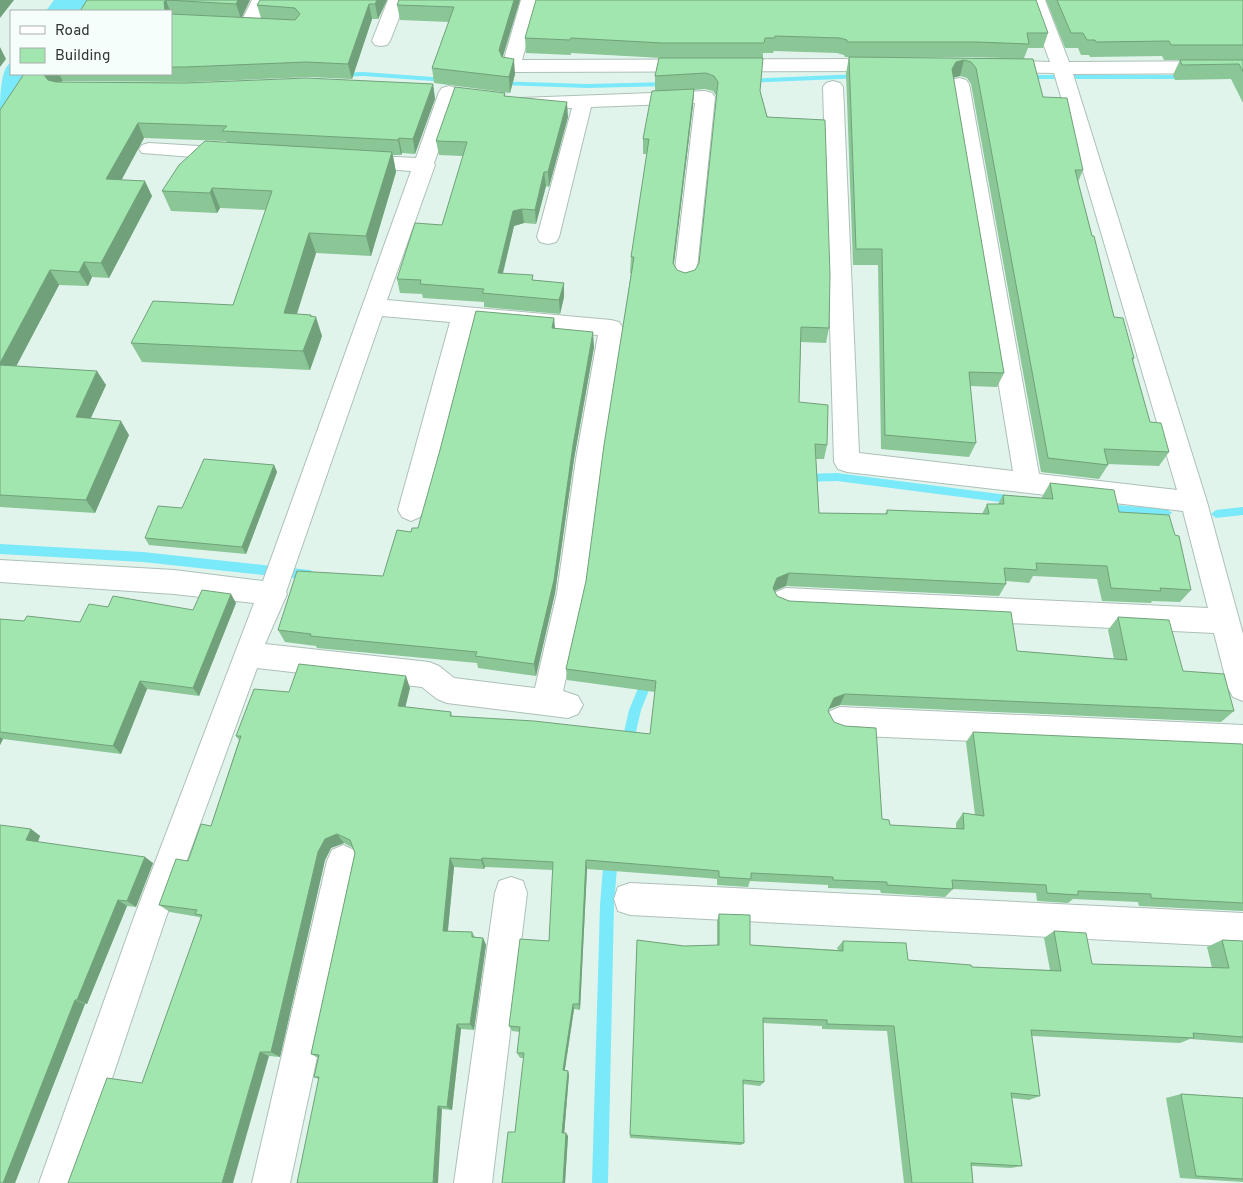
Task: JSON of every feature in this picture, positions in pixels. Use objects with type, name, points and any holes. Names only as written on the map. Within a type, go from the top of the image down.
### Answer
[{"type":"street","points":[[248,26],[261,0]]},
{"type":"street","points":[[381,41],[397,0]]},
{"type":"street","points":[[530,0],[511,66],[901,65]]},
{"type":"street","points":[[1036,0],[1064,75],[1194,502],[1243,688]]},
{"type":"street","points":[[229,24],[266,27]]},
{"type":"street","points":[[980,65],[1064,75],[1243,66]]},
{"type":"street","points":[[959,84],[1028,483]]},
{"type":"street","points":[[832,87],[848,462],[1194,502]]},
{"type":"street","points":[[58,1183],[149,920],[234,694],[247,654],[278,579],[425,165],[449,92]]},
{"type":"street","points":[[513,101],[583,102],[705,97],[685,278]]},
{"type":"street","points":[[548,237],[583,102]]},
{"type":"street","points":[[149,149],[248,155]]},
{"type":"street","points":[[336,160],[425,165]]},
{"type":"street","points":[[247,654],[428,676],[447,690],[557,703],[589,459],[611,328],[375,307]]},
{"type":"street","points":[[412,510],[464,314]]},
{"type":"street","points":[[0,571],[174,582],[278,579]]},
{"type":"street","points":[[786,600],[1225,621]]},
{"type":"street","points":[[840,721],[1243,739]]},
{"type":"street","points":[[271,1183],[343,861]]},
{"type":"street","points":[[473,1183],[511,893]]},
{"type":"street","points":[[630,899],[1243,930]]},
{"type":"building","points":[[87,0],[166,0],[164,2],[165,10],[81,10]]},
{"type":"building","points":[[166,0],[238,0],[236,4]]},
{"type":"building","points":[[260,0],[377,0],[375,4],[369,4],[348,64],[306,62],[172,67],[172,14],[295,20],[300,14],[295,8],[257,5]]},
{"type":"building","points":[[399,0],[514,0],[499,50],[502,57],[514,59],[509,77],[432,68],[454,7],[397,5]]},
{"type":"building","points":[[536,0],[1036,0],[1048,33],[1027,33],[1029,44],[847,42],[847,40],[840,38],[775,36],[775,38],[765,38],[764,43],[662,43],[571,38],[570,40],[525,38]]},
{"type":"building","points":[[1057,0],[1243,0],[1243,45],[1171,45],[1169,41],[1096,42],[1095,40],[1087,40],[1083,33],[1071,33]]},
{"type":"building","points":[[849,57],[1033,59],[1043,97],[1067,98],[1083,170],[1075,170],[1114,317],[1123,318],[1150,422],[1161,423],[1169,452],[1104,449],[1108,465],[1048,458],[976,68],[971,62],[964,60],[956,62],[952,69],[1004,373],[969,372],[976,443],[885,435],[882,249],[856,249]]},
{"type":"building","points":[[659,58],[763,58],[760,91],[767,117],[825,120],[830,275],[829,328],[801,327],[799,402],[828,405],[827,445],[815,444],[819,513],[887,514],[887,510],[989,514],[987,504],[1004,504],[1003,495],[1053,499],[1050,483],[1114,490],[1119,512],[1169,515],[1175,535],[1179,536],[1191,590],[1160,588],[1161,591],[1111,588],[1107,566],[1036,563],[1037,570],[1004,568],[1006,584],[789,573],[777,578],[773,588],[777,596],[789,601],[1011,612],[1017,651],[1127,660],[1118,617],[1169,620],[1183,671],[1224,674],[1234,711],[845,694],[834,698],[828,711],[834,722],[845,726],[876,728],[882,819],[889,820],[890,825],[964,829],[963,813],[984,816],[973,732],[1242,744],[1243,903],[1151,898],[1151,894],[1078,891],[1078,895],[1047,893],[1046,885],[952,880],[953,889],[887,885],[887,882],[833,880],[833,877],[751,873],[751,879],[719,877],[719,871],[586,860],[579,1004],[573,1004],[563,1070],[568,1071],[562,1133],[566,1133],[563,1183],[502,1183],[508,1132],[515,1132],[524,1053],[517,1053],[520,1027],[509,1026],[520,939],[549,941],[553,862],[450,858],[443,931],[472,932],[472,937],[483,938],[470,1024],[457,1024],[447,1107],[438,1106],[433,1183],[297,1183],[319,1077],[314,1077],[319,1055],[311,1054],[355,853],[350,840],[337,834],[325,839],[318,852],[271,1052],[260,1052],[222,1183],[68,1183],[107,1078],[142,1083],[202,915],[195,914],[197,910],[159,905],[176,859],[188,861],[201,824],[211,826],[241,736],[236,736],[254,689],[289,692],[299,664],[406,676],[398,706],[451,712],[450,716],[534,721],[650,734],[656,681],[566,669],[586,581],[604,445],[634,257],[631,257],[649,139],[643,139],[652,91],[694,89],[673,263],[677,270],[685,273],[695,270],[699,263],[718,82],[714,76],[706,73],[655,76]]},
{"type":"building","points":[[1180,60],[1243,60],[1243,72],[1239,64],[1182,65]]},
{"type":"building","points":[[23,75],[44,75],[48,80],[56,82],[186,83],[306,78],[433,84],[413,139],[399,138],[398,140],[222,131],[227,126],[138,123],[106,179],[145,181],[101,263],[84,262],[79,272],[50,270],[0,363],[0,110]]},
{"type":"building","points":[[455,87],[505,93],[504,96],[567,102],[548,172],[544,172],[535,210],[522,209],[513,211],[498,273],[533,275],[532,280],[564,283],[559,300],[482,293],[484,289],[420,284],[421,280],[397,279],[415,223],[442,225],[467,142],[436,141]]},
{"type":"building","points":[[205,141],[392,152],[366,236],[309,233],[284,313],[316,317],[303,351],[131,343],[153,301],[233,305],[272,191],[212,188],[210,193],[162,191],[179,165]]},
{"type":"building","points":[[476,311],[554,318],[552,328],[593,332],[573,445],[554,580],[534,664],[475,656],[477,652],[310,636],[311,634],[278,630],[297,571],[383,576],[397,530],[411,532],[412,528],[418,528]]},
{"type":"building","points":[[0,365],[97,371],[76,417],[121,421],[86,500],[0,495]]},
{"type":"building","points":[[204,459],[274,465],[242,547],[145,538],[158,506],[182,508]]},
{"type":"building","points":[[202,590],[231,594],[193,688],[140,681],[113,746],[0,732],[0,619],[24,621],[27,616],[80,622],[89,604],[108,607],[113,596],[193,610]]},
{"type":"building","points":[[0,825],[31,829],[26,840],[145,857],[127,901],[118,900],[77,1000],[75,1000],[3,1183],[0,1183]]},
{"type":"building","points":[[719,914],[750,915],[750,945],[843,951],[843,941],[906,943],[908,960],[971,965],[972,967],[1061,971],[1054,931],[1086,933],[1092,964],[1229,968],[1222,940],[1243,941],[1243,1037],[1193,1033],[1194,1038],[1031,1030],[1040,1096],[1011,1093],[1022,1166],[971,1163],[973,1183],[912,1183],[894,1026],[827,1024],[827,1020],[763,1018],[764,1082],[743,1080],[744,1143],[630,1135],[637,940],[684,946],[719,945]]},
{"type":"building","points":[[1181,1094],[1243,1098],[1243,1179],[1196,1176]]},
{"type":"waterway","points":[[69,10],[77,0]]},
{"type":"waterway","points":[[339,75],[363,74],[447,80]]},
{"type":"waterway","points":[[0,102],[21,75]]},
{"type":"waterway","points":[[746,81],[860,76]]},
{"type":"waterway","points":[[1023,77],[1190,77]]},
{"type":"waterway","points":[[498,83],[587,86],[670,84]]},
{"type":"waterway","points":[[803,478],[837,477],[1015,500]]},
{"type":"waterway","points":[[1104,508],[1167,513]]},
{"type":"waterway","points":[[1216,514],[1243,511]]},
{"type":"waterway","points":[[0,549],[143,557],[310,575]]},
{"type":"waterway","points":[[627,745],[635,710],[648,678]]},
{"type":"waterway","points":[[600,1183],[607,905],[611,855]]}]
